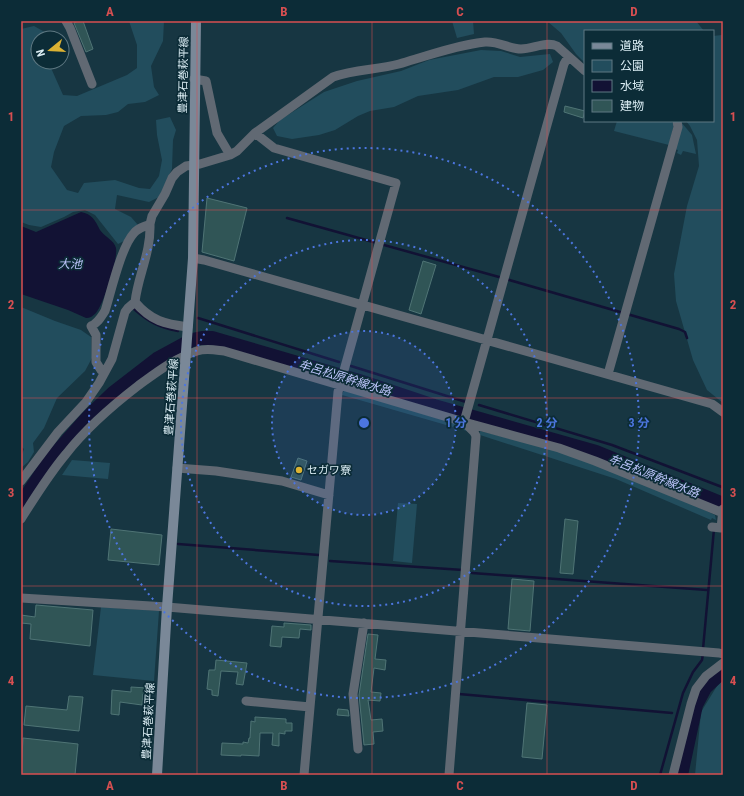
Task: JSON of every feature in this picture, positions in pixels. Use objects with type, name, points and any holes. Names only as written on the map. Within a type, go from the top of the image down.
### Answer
[{"type":"main road","name":"豊津石巻萩平線","points":[[157,775],[167,607],[193,258],[194,78],[196,21]]},
{"type":"street","points":[[66,21],[92,84]]},
{"type":"street","points":[[21,481],[58,432],[86,402],[105,372],[114,352],[125,312],[135,302],[136,292],[148,251],[152,216],[165,194],[172,178],[181,168],[230,155],[237,151],[255,133],[333,77],[345,72],[398,64],[443,51],[484,42],[494,42],[522,49],[552,44],[557,46],[584,70]]},
{"type":"street","points":[[464,421],[564,64],[568,57]]},
{"type":"street","points":[[194,78],[206,81],[218,133],[230,155]]},
{"type":"street","points":[[608,374],[678,127],[677,122]]},
{"type":"street","points":[[255,133],[274,148],[396,182],[340,385],[304,775]]},
{"type":"street","points":[[105,372],[101,370],[96,362],[97,342],[96,335],[91,326],[100,319],[105,311],[125,247],[133,234],[140,228],[150,224]]},
{"type":"street","points":[[193,258],[487,339],[712,404],[723,412]]},
{"type":"street","points":[[135,302],[144,313],[162,323],[188,328]]},
{"type":"street","points":[[21,519],[48,477],[66,453],[116,402],[162,368],[186,353],[210,349],[224,351],[559,448],[723,511],[721,528],[714,527]]},
{"type":"street","points":[[449,775],[476,436],[464,421]]},
{"type":"street","points":[[177,468],[216,471],[282,480],[329,495]]},
{"type":"street","points":[[21,598],[167,607],[318,619],[723,654]]},
{"type":"street","points":[[358,749],[353,694],[364,623]]},
{"type":"street","points":[[673,775],[696,689],[706,676],[723,662]]},
{"type":"street","points":[[246,701],[310,707]]},
{"type":"green space","points":[[129,21],[164,21],[163,41],[151,66],[154,87],[159,95],[145,102],[128,104],[118,112],[106,115],[81,116],[64,126],[54,152],[51,167],[67,190],[78,193],[84,183],[115,180],[139,188],[150,189],[159,176],[162,160],[157,135],[156,120],[170,117],[176,130],[173,140],[172,169],[159,197],[149,202],[117,195],[115,209],[131,217],[138,225],[124,241],[118,244],[95,215],[85,210],[73,212],[41,227],[21,222],[21,29],[34,26],[41,30],[30,30],[30,70],[52,70],[63,95],[77,96],[127,75],[137,68],[137,45]]},
{"type":"green space","points":[[452,21],[473,21],[474,34],[457,38]]},
{"type":"green space","points":[[547,21],[696,21],[703,30],[584,30],[584,62],[576,54],[561,33]]},
{"type":"green space","points":[[714,36],[723,36],[723,403],[707,390],[693,360],[676,301],[674,274],[687,206],[699,166],[697,140],[687,122],[714,122]]},
{"type":"green space","points":[[481,50],[501,51],[520,57],[550,54],[553,62],[543,70],[518,77],[494,77],[458,90],[418,96],[394,107],[370,111],[358,116],[335,130],[319,135],[292,139],[277,136],[273,128],[280,120],[324,92],[357,81],[401,71],[429,60]]},
{"type":"green space","points":[[617,122],[671,122],[674,124],[669,145],[614,131]]},
{"type":"green space","points":[[681,122],[692,135],[696,154],[683,151],[681,155],[677,153],[678,150],[674,149]]},
{"type":"green space","points":[[21,307],[81,330],[91,337],[92,358],[85,371],[57,398],[44,428],[33,443],[34,452],[28,462],[21,468],[21,457],[24,449],[21,446]]},
{"type":"green space","points":[[345,390],[462,424],[473,436],[467,431],[342,395]]},
{"type":"green space","points":[[480,431],[555,450],[668,493],[715,515],[716,520],[712,518],[711,520],[616,479],[480,435]]},
{"type":"green space","points":[[72,460],[110,463],[108,479],[62,475]]},
{"type":"green space","points":[[398,503],[417,504],[412,563],[393,561]]},
{"type":"green space","points":[[101,607],[159,611],[154,681],[93,675]]},
{"type":"green space","points":[[723,680],[723,775],[695,775],[701,712],[717,686]]},
{"type":"water","name":"大池","points":[[81,212],[88,214],[93,218],[100,230],[115,245],[116,248],[113,271],[103,300],[96,313],[89,318],[21,294],[21,226],[36,232]]},
{"type":"building","points":[[83,21],[93,49],[86,52],[74,23]]},
{"type":"building","points":[[565,106],[584,111],[584,114],[583,118],[564,112]]},
{"type":"building","points":[[207,198],[247,208],[234,261],[202,252]]},
{"type":"building","points":[[423,261],[436,265],[421,314],[409,310]]},
{"type":"building","name":"セガワ寮","points":[[298,458],[307,461],[301,480],[291,477]]},
{"type":"building","points":[[565,519],[578,521],[573,574],[560,573]]},
{"type":"building","points":[[111,529],[162,535],[159,565],[108,560]]},
{"type":"building","points":[[512,579],[534,581],[530,631],[508,629]]},
{"type":"building","points":[[36,605],[93,610],[90,646],[30,639],[31,624],[21,623],[21,615],[35,617]]},
{"type":"building","points":[[284,623],[311,625],[311,630],[300,629],[299,638],[282,637],[281,647],[270,646],[272,626],[284,627]]},
{"type":"building","points":[[368,634],[378,635],[375,659],[386,660],[385,670],[374,668],[371,692],[381,693],[380,701],[368,700],[371,720],[382,719],[383,731],[373,732],[374,744],[364,745],[359,695]]},
{"type":"building","points":[[216,660],[247,663],[243,685],[236,684],[238,672],[221,671],[218,696],[212,695],[212,690],[207,689],[209,670],[215,670]]},
{"type":"building","points":[[131,687],[147,688],[147,694],[143,694],[142,705],[120,702],[119,715],[111,714],[112,690],[131,692]]},
{"type":"building","points":[[69,696],[83,697],[79,731],[24,725],[26,706],[67,710]]},
{"type":"building","points":[[527,703],[547,705],[542,759],[522,757]]},
{"type":"building","points":[[338,709],[348,710],[349,716],[337,715]]},
{"type":"building","points":[[255,717],[286,719],[286,723],[292,723],[292,731],[285,731],[285,734],[279,733],[279,746],[272,745],[273,733],[260,733],[259,756],[221,755],[222,743],[248,743],[250,738],[251,721],[255,722]]},
{"type":"building","points":[[23,738],[78,744],[75,775],[21,775]]},
{"type":"waterway","points":[[287,218],[679,329],[685,332],[687,338]]},
{"type":"waterway","points":[[134,309],[154,323],[165,328],[178,331]]},
{"type":"waterway","points":[[198,318],[339,362]]},
{"type":"waterway","name":"牟呂松原幹線水路","points":[[21,504],[50,460],[89,416],[113,393],[157,359],[192,340],[202,338],[212,338],[359,381],[434,406],[596,452],[723,504]]},
{"type":"waterway","points":[[351,366],[466,402]]},
{"type":"waterway","points":[[479,405],[612,445],[722,487]]},
{"type":"waterway","points":[[703,649],[714,529]]},
{"type":"waterway","points":[[178,544],[319,555]]},
{"type":"waterway","points":[[330,561],[463,570]]},
{"type":"waterway","points":[[472,573],[707,590]]},
{"type":"waterway","points":[[660,775],[683,693],[693,672],[702,660],[703,654]]},
{"type":"waterway","name":"牟呂松原幹線水路","points":[[681,775],[696,705],[705,688],[723,671]]},
{"type":"waterway","points":[[459,694],[672,713]]},
{"type":"place","name":"セガワ寮","points":[[299,470]]}]
